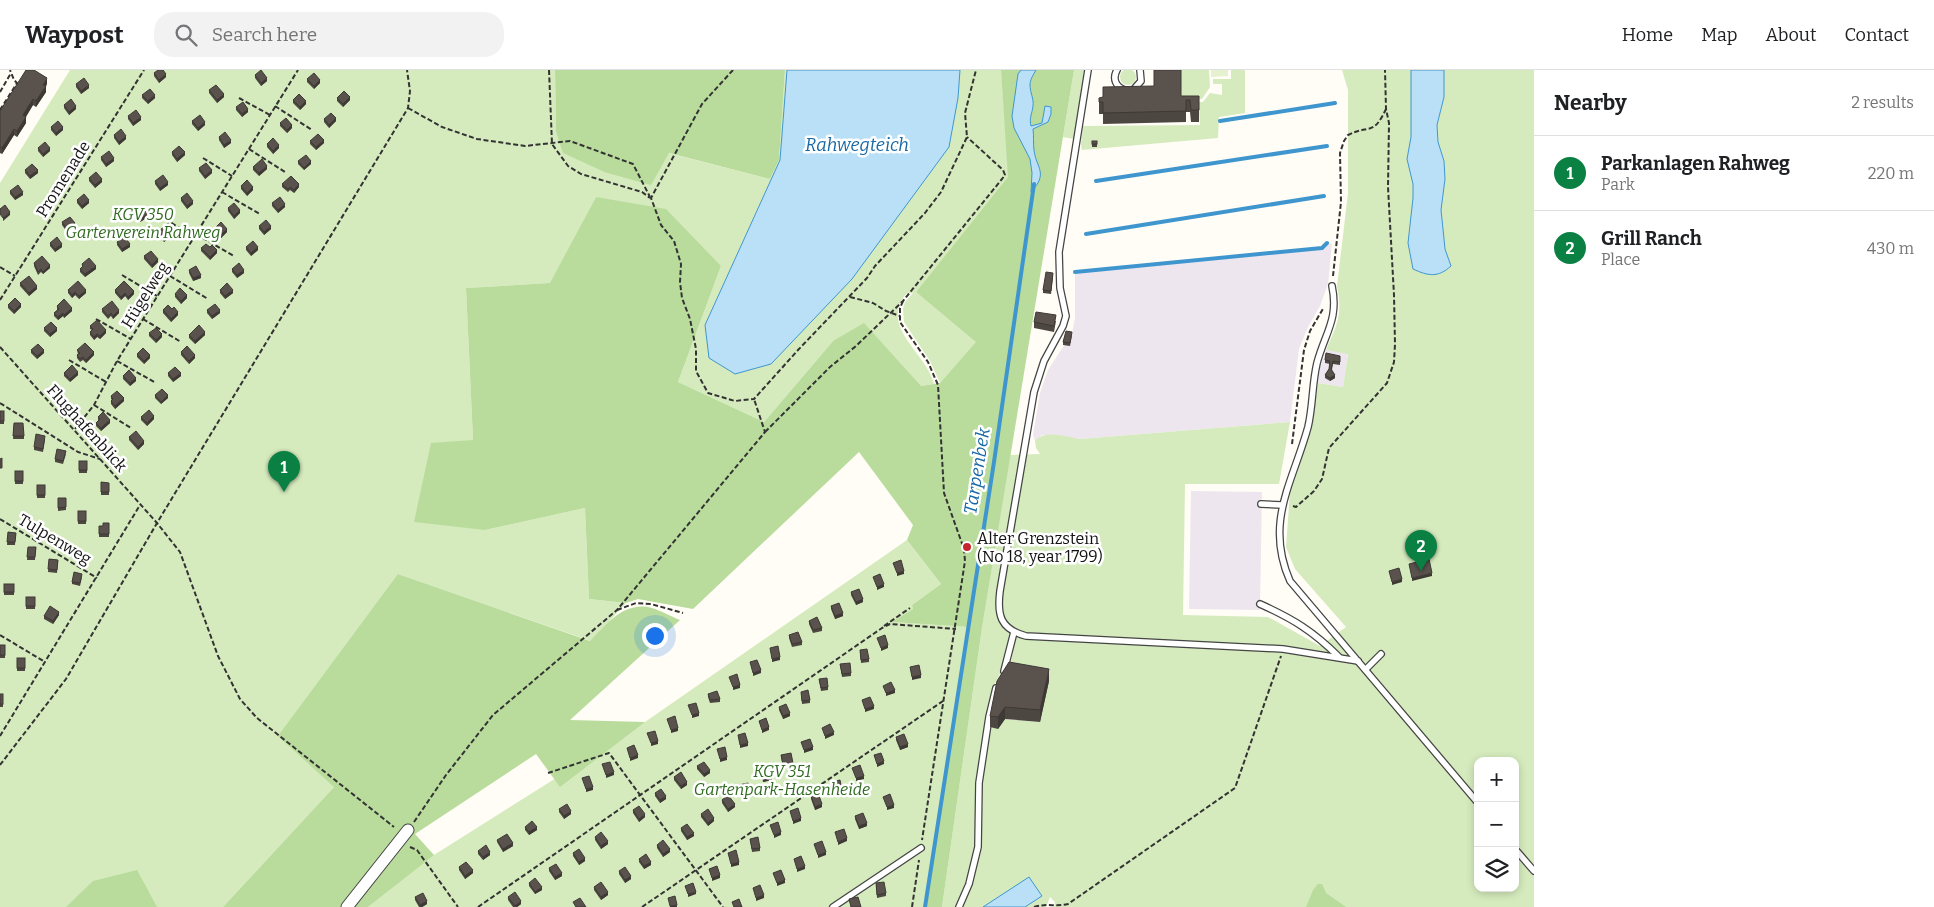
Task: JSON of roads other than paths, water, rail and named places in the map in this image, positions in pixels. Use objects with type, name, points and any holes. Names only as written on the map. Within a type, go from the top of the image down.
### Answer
[{"type":"street","points":[[347,907],[404,836]]},
{"type":"lane","points":[[1088,70],[1059,252],[1060,288],[1066,316],[1061,331],[1044,361],[1034,392],[998,605],[1001,620],[1014,632],[1026,636],[1283,649],[1358,661]]},
{"type":"lane","points":[[1116,70],[1114,78],[1118,86],[1122,89],[1131,90],[1136,88],[1141,81],[1140,70]]},
{"type":"lane","points":[[1332,286],[1335,300],[1333,321],[1316,366],[1308,427],[1282,505],[1281,552],[1283,566],[1290,581],[1477,802]]},
{"type":"lane","points":[[1261,504],[1282,505]]},
{"type":"lane","points":[[1260,604],[1304,626],[1324,641],[1339,657]]},
{"type":"lane","points":[[1002,675],[1006,667],[1014,632]]},
{"type":"lane","points":[[1366,670],[1381,654]]},
{"type":"lane","points":[[959,907],[969,884],[978,848],[979,783],[989,717],[995,690],[999,682]]},
{"type":"lane","points":[[833,907],[920,848]]},
{"type":"lane","points":[[1519,853],[1534,871]]},
{"type":"water","name":"Rahwegteich","points":[[787,70],[960,70],[958,98],[949,147],[852,279],[771,364],[735,374],[709,358],[705,325],[780,160]]},
{"type":"water","points":[[1021,70],[1036,70],[1030,83],[1033,103],[1030,118],[1031,126],[1042,123],[1045,106],[1051,107],[1048,122],[1033,129],[1034,150],[1040,175],[1031,192],[1032,173],[1030,159],[1014,128],[1012,116],[1018,74]]},
{"type":"water","points":[[1411,70],[1444,70],[1444,97],[1437,125],[1438,142],[1444,161],[1445,179],[1441,210],[1445,249],[1451,266],[1442,273],[1433,275],[1413,269],[1408,243],[1413,198],[1413,184],[1407,159],[1411,137]]},
{"type":"water","points":[[1029,877],[1042,896],[1025,907],[983,907]]},
{"type":"waterway","points":[[1220,121],[1335,103]]},
{"type":"waterway","points":[[1096,181],[1327,146]]},
{"type":"waterway","name":"Tarpenbek","points":[[925,907],[994,462],[1034,184]]},
{"type":"waterway","points":[[1086,234],[1324,196]]},
{"type":"waterway","points":[[1075,272],[1322,248],[1327,243]]},
{"type":"place","name":"Parkanlagen Rahweg","points":[[284,492]]},
{"type":"place","name":"Alter Grenzstein (No 18, year 1799)","points":[[967,547]]},
{"type":"place","name":"Grill Ranch","points":[[1421,571]]},
{"type":"park label","name":"KGV 350 Gartenverein Rahweg","points":[[143,223]]},
{"type":"park label","name":"KGV 351 Gartenpark-Hasenheide","points":[[782,780]]}]
